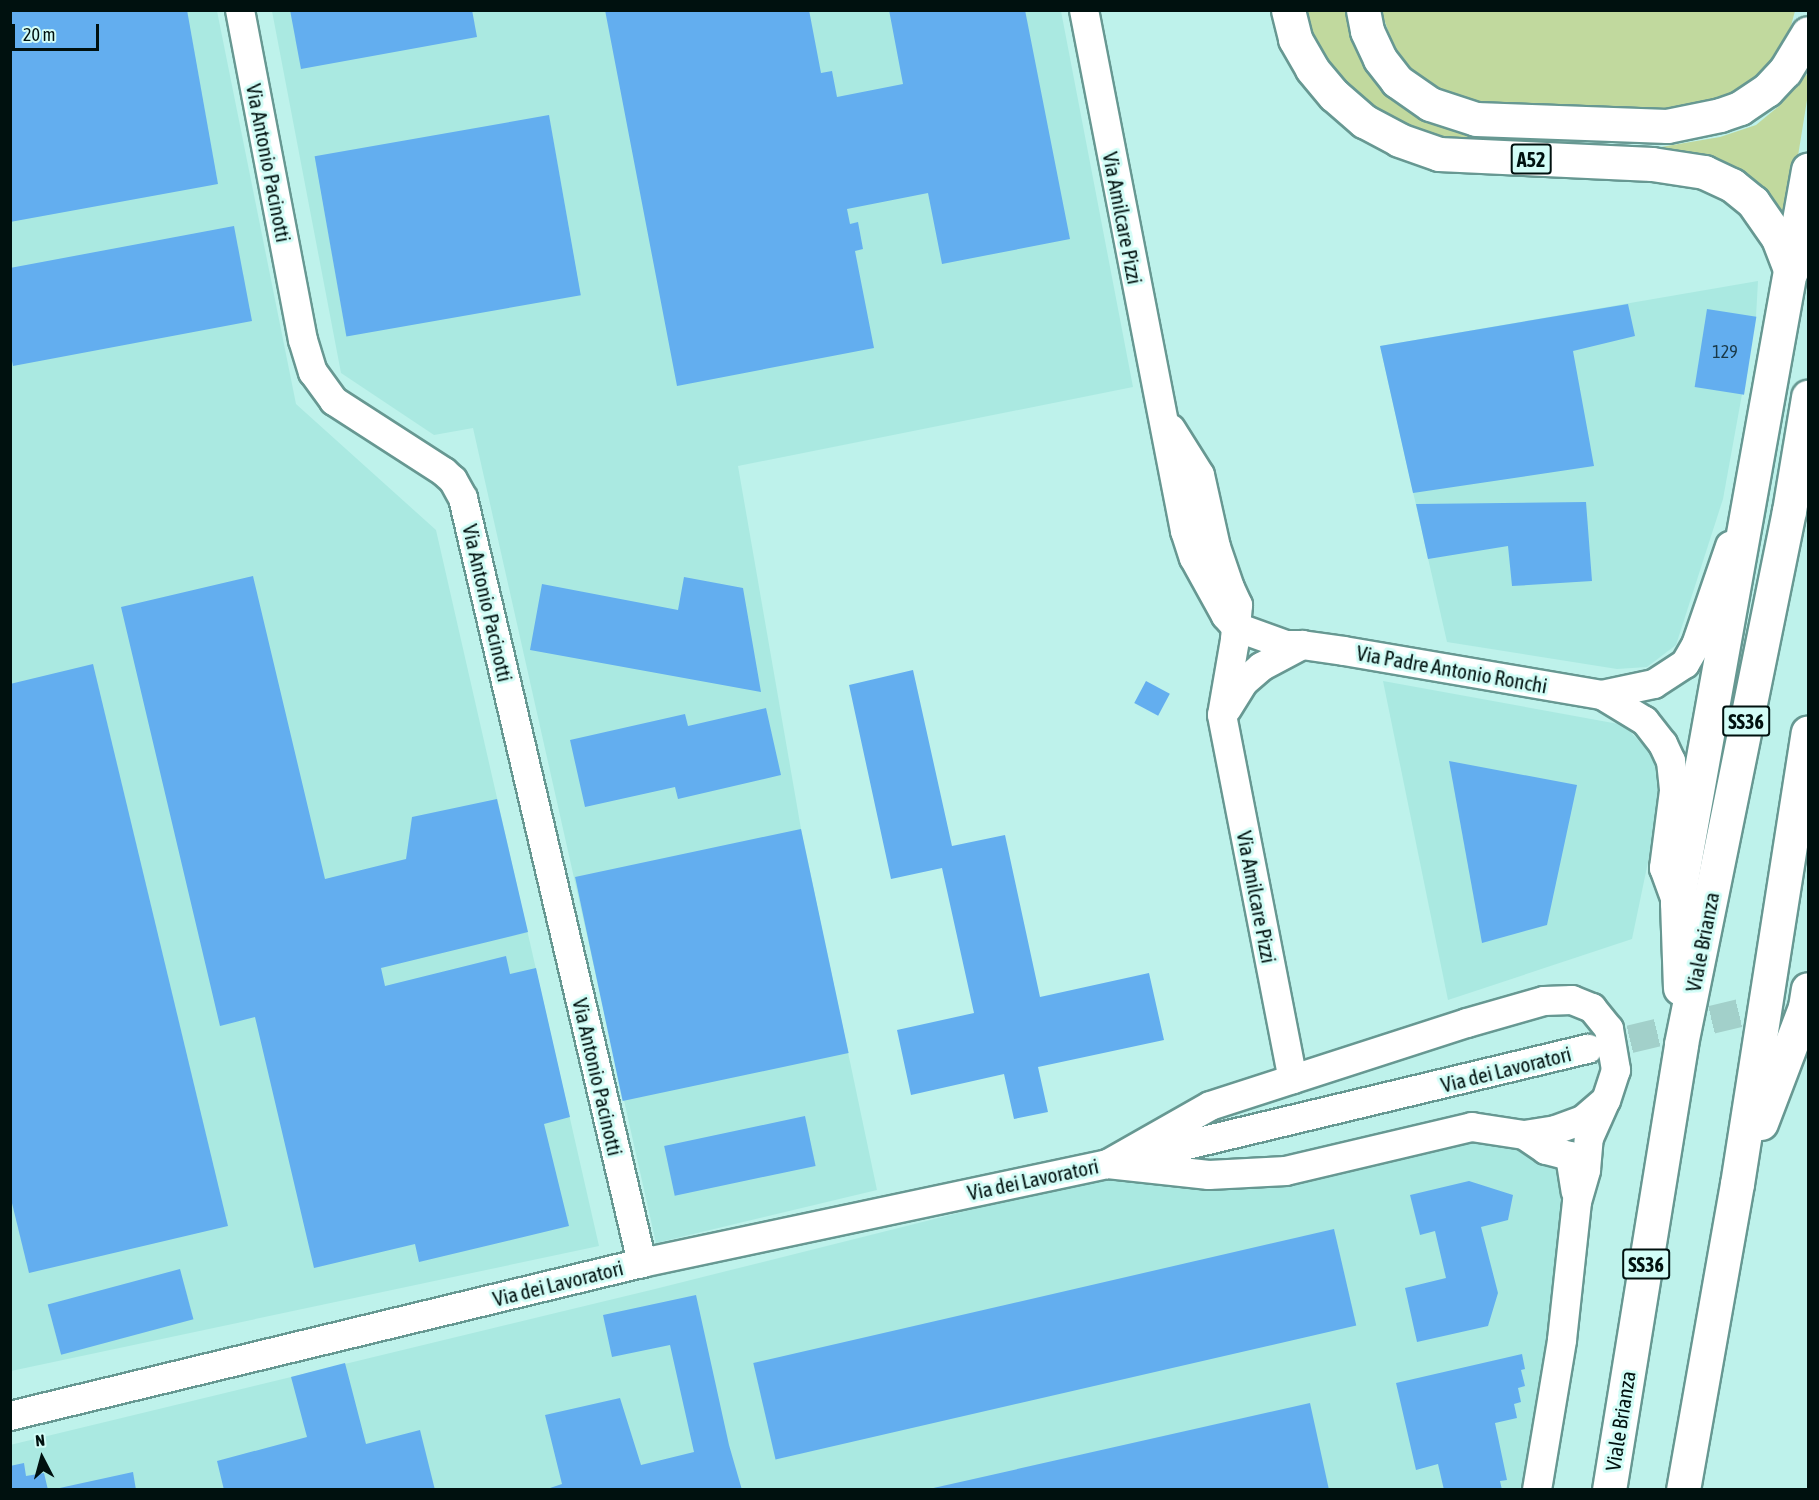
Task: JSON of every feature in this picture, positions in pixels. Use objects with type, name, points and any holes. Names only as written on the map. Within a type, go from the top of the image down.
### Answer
[{"type":"highway","name":"A52","points":[[1287,10],[1295,39],[1312,69],[1334,95],[1364,120],[1399,140],[1438,154],[1652,164],[1704,172],[1732,185],[1753,202],[1778,238],[1791,272]]},
{"type":"highway","points":[[1363,10],[1367,31],[1380,60],[1397,81],[1430,104],[1476,119],[1667,126],[1720,115],[1740,108],[1767,90],[1785,71],[1809,33]]},
{"type":"highway","points":[[1682,1044],[1677,903],[1809,170]]},
{"type":"highway","name":"Viale Brianza","points":[[1607,1487],[1682,1044],[1809,397]]},
{"type":"highway","points":[[1683,1490],[1737,1184],[1809,733]]},
{"type":"highway","points":[[1791,835],[1809,789]]},
{"type":"highway","points":[[1737,1184],[1805,1007],[1809,989]]},
{"type":"street","name":"Via Antonio Pacinotti","points":[[240,10],[303,340],[313,372],[334,401],[444,472],[453,480],[463,498],[642,1263]]},
{"type":"street","name":"Via Amilcare Pizzi","points":[[1084,10],[1185,531],[1194,558],[1215,599],[1237,616],[1222,715],[1293,1079]]},
{"type":"street","points":[[1602,695],[1654,684],[1684,664],[1696,645],[1730,547],[1748,513]]},
{"type":"street","name":"Via Padre Antonio Ronchi","points":[[1237,616],[1286,645],[1302,645],[1602,695]]},
{"type":"street","points":[[1222,715],[1245,682],[1261,667],[1302,645]]},
{"type":"street","points":[[1602,695],[1645,721],[1664,744],[1671,761],[1674,791],[1664,868],[1677,903]]},
{"type":"street","name":"Via dei Lavoratori","points":[[1108,1164],[1210,1106],[1293,1079],[1467,1023],[1544,1001],[1572,1000],[1592,1008],[1609,1029],[1616,1070],[1589,1138],[1586,1170],[1577,1202],[1562,1340],[1537,1490]]},
{"type":"street","name":"Via dei Lavoratori","points":[[10,1416],[642,1263],[1108,1164],[1588,1049]]},
{"type":"street","name":"Via dei Lavoratori","points":[[1108,1164],[1209,1175],[1286,1171],[1472,1127],[1524,1135],[1556,1130],[1583,1120],[1606,1100]]},
{"type":"street","name":"Via dei Lavoratori","points":[[1524,1135],[1546,1150],[1570,1156],[1577,1202]]},
{"type":"shaded area","points":[[10,11],[217,11],[296,404],[436,530],[599,1246],[11,1371]]},
{"type":"shaded area","points":[[272,11],[1061,11],[1133,387],[738,466],[801,829],[877,1190],[656,1243],[473,428],[434,435],[341,373]]},
{"type":"shaded area","points":[[1758,281],[1756,317],[1723,499],[1676,645],[1647,667],[1617,669],[1447,642],[1380,346]]},
{"type":"shaded area","points":[[1383,681],[1624,725],[1652,755],[1663,790],[1632,939],[1448,1000]]},
{"type":"shaded area","points":[[1473,1134],[1521,1141],[1567,1173],[1553,1315],[1523,1489],[11,1490],[10,1445],[655,1289],[1153,1164],[1208,1184]]},
{"type":"green space","points":[[1303,11],[1347,11],[1354,36],[1408,109],[1476,139],[1438,136],[1404,127],[1369,105],[1340,79],[1320,51]]},
{"type":"green space","points":[[1381,11],[1795,11],[1785,48],[1760,76],[1741,92],[1714,104],[1658,112],[1510,107],[1465,101],[1434,89],[1411,69],[1393,44]]},
{"type":"green space","points":[[1808,73],[1808,94],[1787,224],[1649,149],[1720,137],[1756,125],[1779,106]]},
{"type":"building","points":[[10,10],[187,10],[218,184],[10,222]]},
{"type":"building","points":[[290,10],[472,10],[477,37],[301,69]]},
{"type":"building","points":[[605,10],[809,10],[821,73],[832,71],[837,97],[903,84],[889,10],[1025,10],[1070,239],[942,264],[928,193],[847,209],[850,224],[858,222],[863,249],[855,251],[874,348],[677,386]]},
{"type":"building","points":[[549,115],[581,295],[346,337],[315,156]]},
{"type":"building","points":[[234,226],[252,321],[13,366],[10,351],[10,268]]},
{"type":"building","points":[[1628,304],[1635,336],[1573,351],[1594,466],[1413,493],[1380,346]]},
{"type":"building","points":[[1707,309],[1756,317],[1744,395],[1695,387]]},
{"type":"building","points":[[1586,502],[1592,581],[1512,586],[1508,546],[1428,559],[1416,504]]},
{"type":"building","points":[[253,576],[325,879],[406,859],[412,817],[497,799],[528,932],[381,968],[385,986],[506,956],[510,974],[536,968],[570,1117],[544,1124],[569,1226],[419,1262],[415,1244],[314,1268],[255,1017],[220,1026],[121,607]]},
{"type":"building","points":[[684,577],[743,588],[761,692],[530,650],[542,584],[678,610]]},
{"type":"building","points":[[93,664],[228,1226],[29,1273],[10,1195],[10,684]]},
{"type":"building","points":[[913,670],[952,846],[1005,835],[1040,997],[1149,973],[1164,1040],[1038,1067],[1048,1112],[1014,1119],[1004,1074],[911,1095],[897,1030],[974,1013],[942,868],[891,879],[849,685]]},
{"type":"building","points":[[1146,681],[1170,694],[1158,716],[1134,703]]},
{"type":"building","points":[[766,708],[781,775],[678,799],[675,787],[585,807],[570,740],[685,714],[688,726]]},
{"type":"building","points":[[1449,761],[1577,785],[1547,925],[1482,943]]},
{"type":"building","points":[[801,829],[849,1053],[623,1101],[575,877]]},
{"type":"building","points":[[805,1116],[816,1166],[675,1196],[664,1146]]},
{"type":"building","points":[[1469,1181],[1513,1195],[1508,1220],[1481,1227],[1498,1293],[1488,1326],[1417,1342],[1405,1288],[1446,1278],[1435,1231],[1420,1235],[1410,1195]]},
{"type":"building","points":[[1334,1229],[1356,1325],[776,1460],[753,1363]]},
{"type":"building","points":[[180,1269],[193,1319],[61,1355],[48,1304]]},
{"type":"building","points":[[696,1295],[729,1445],[742,1490],[544,1490],[562,1484],[545,1415],[620,1398],[641,1465],[694,1452],[670,1345],[612,1357],[603,1315]]},
{"type":"building","points":[[1522,1354],[1525,1369],[1521,1370],[1525,1386],[1518,1388],[1521,1402],[1514,1404],[1517,1418],[1495,1423],[1507,1480],[1500,1481],[1502,1490],[1444,1490],[1438,1464],[1416,1470],[1396,1383]]},
{"type":"building","points":[[345,1363],[366,1444],[420,1430],[435,1490],[224,1490],[217,1461],[307,1437],[291,1377]]},
{"type":"building","points":[[1310,1403],[1329,1490],[929,1490],[929,1489]]},
{"type":"building","points":[[24,1463],[26,1476],[44,1473],[48,1490],[10,1490],[10,1466]]},
{"type":"building","points":[[133,1472],[136,1490],[55,1490],[55,1489]]},
{"type":"tunnel","points":[[1589,1049],[1808,997]]}]
